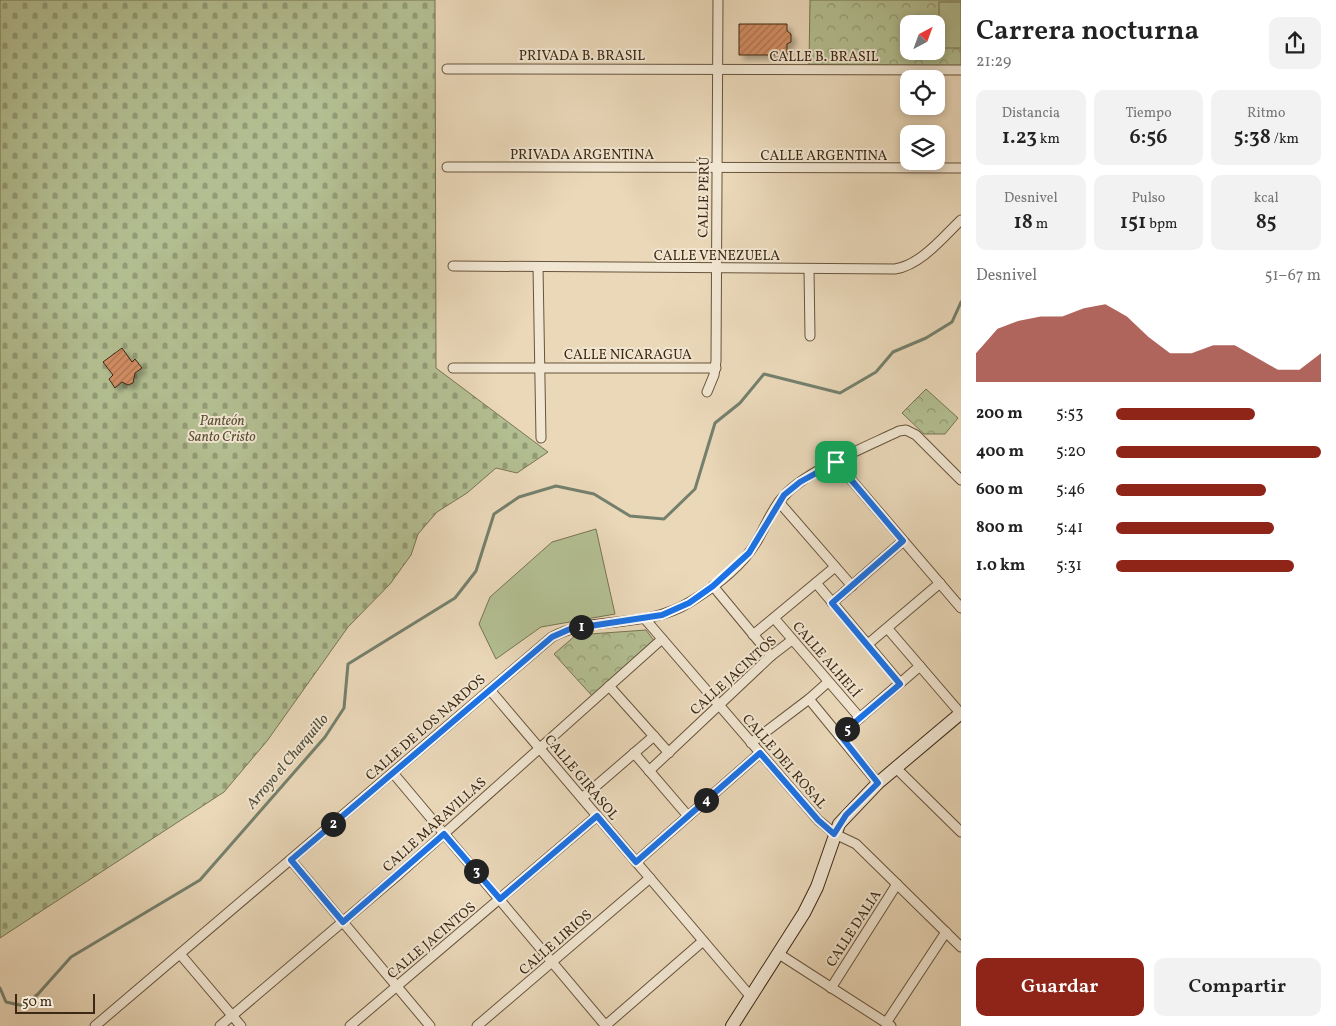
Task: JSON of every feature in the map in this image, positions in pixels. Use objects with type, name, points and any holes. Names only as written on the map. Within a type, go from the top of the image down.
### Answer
[{"type":"street","name":"CALLE PERÚ","points":[[707,392],[716,368],[718,0]]},
{"type":"street","name":"PRIVADA B. BRASIL","points":[[447,69],[718,69]]},
{"type":"street","name":"CALLE B. BRASIL","points":[[718,69],[961,70]]},
{"type":"street","name":"PRIVADA ARGENTINA","points":[[447,167],[717,169]]},
{"type":"street","name":"CALLE ARGENTINA","points":[[717,169],[961,168]]},
{"type":"street","name":"CALLE VENEZUELA","points":[[453,266],[895,269],[908,266],[961,220]]},
{"type":"street","points":[[538,267],[541,438]]},
{"type":"street","points":[[810,269],[810,336]]},
{"type":"street","name":"CALLE NICARAGUA","points":[[452,368],[716,368]]},
{"type":"street","points":[[961,480],[911,431],[899,431],[836,462],[961,608]]},
{"type":"street","name":"CALLE DE LOS NARDOS","points":[[95,1026],[552,637],[570,629],[645,619],[676,609],[713,586],[749,553],[778,502],[800,482],[836,462]]},
{"type":"street","points":[[778,502],[852,586]]},
{"type":"street","points":[[832,603],[903,541]]},
{"type":"street","name":"CALLE JACINTOS","points":[[753,635],[835,567]]},
{"type":"street","points":[[816,583],[900,684]]},
{"type":"street","points":[[868,644],[940,584]]},
{"type":"street","points":[[713,586],[771,656]]},
{"type":"street","name":"CALLE ALHELÍ","points":[[774,618],[860,718]]},
{"type":"street","name":"CALLE DEL ROSAL","points":[[645,619],[818,820],[834,834],[856,844],[961,947]]},
{"type":"street","points":[[735,1025],[814,894],[834,834],[846,815],[878,783],[961,713],[888,629]]},
{"type":"street","name":"CALLE MARAVILLAS","points":[[220,1026],[444,834],[662,639]]},
{"type":"street","name":"CALLE JACINTOS","points":[[649,771],[771,656],[792,640]]},
{"type":"street","points":[[840,735],[920,666]]},
{"type":"street","points":[[751,743],[809,699],[828,682]]},
{"type":"street","points":[[609,686],[669,753]]},
{"type":"street","name":"CALLE GIRASOL","points":[[490,690],[751,997]]},
{"type":"street","points":[[809,699],[878,783]]},
{"type":"street","points":[[582,798],[654,736]]},
{"type":"street","points":[[634,753],[688,816]]},
{"type":"street","points":[[636,862],[760,753]]},
{"type":"street","points":[[896,768],[961,832]]},
{"type":"street","points":[[393,773],[605,1026],[703,941]]},
{"type":"street","name":"CALLE JACINTOS","points":[[350,1026],[597,816]]},
{"type":"street","points":[[291,860],[430,1026]]},
{"type":"street","name":"CALLE LIRIOS","points":[[477,1026],[650,878]]},
{"type":"street","name":"CALLE DALIA","points":[[831,988],[897,884]]},
{"type":"street","points":[[779,954],[888,1024],[946,932]]},
{"type":"street","points":[[180,954],[241,1026]]},
{"type":"green space","name":"Panteón Santo Cristo","points":[[0,0],[435,0],[436,368],[548,452],[517,473],[496,468],[467,493],[437,512],[418,534],[411,555],[390,584],[348,627],[267,741],[224,792],[0,938]]},
{"type":"green space","points":[[810,0],[961,0],[961,68],[809,65]]},
{"type":"green space","points":[[939,2],[961,2],[961,48],[945,48],[945,15],[939,15]]},
{"type":"green space","points":[[926,389],[958,418],[945,434],[924,434],[902,413]]},
{"type":"green space","points":[[596,529],[615,614],[541,627],[496,659],[479,624],[490,597],[552,542]]},
{"type":"green space","points":[[646,630],[655,642],[594,698],[554,654],[576,635]]},
{"type":"building","points":[[739,24],[787,24],[787,31],[791,34],[791,42],[787,44],[787,55],[739,55]]},
{"type":"building","points":[[122,348],[132,362],[135,359],[142,368],[135,373],[133,383],[128,385],[122,382],[115,388],[109,379],[113,375],[103,362]]},
{"type":"waterway","name":"Arroyo el Charquillo","points":[[0,988],[6,1002],[24,1006],[38,994],[71,957],[200,880],[325,737],[344,708],[348,664],[455,598],[476,571],[494,514],[519,497],[556,486],[594,494],[630,516],[664,519],[695,489],[715,423],[740,403],[764,374],[840,393],[876,372],[893,352],[926,338],[952,322],[961,302]]},
{"type":"route","points":[[836,462],[903,541],[832,603],[900,684],[840,735],[878,783],[846,815],[834,834],[818,820],[760,753],[636,862],[597,816],[500,899],[444,834],[343,922],[291,860],[552,637],[570,629],[620,623],[662,615],[689,603],[701,595],[749,553],[778,502],[784,495],[800,482],[836,462]]}]
